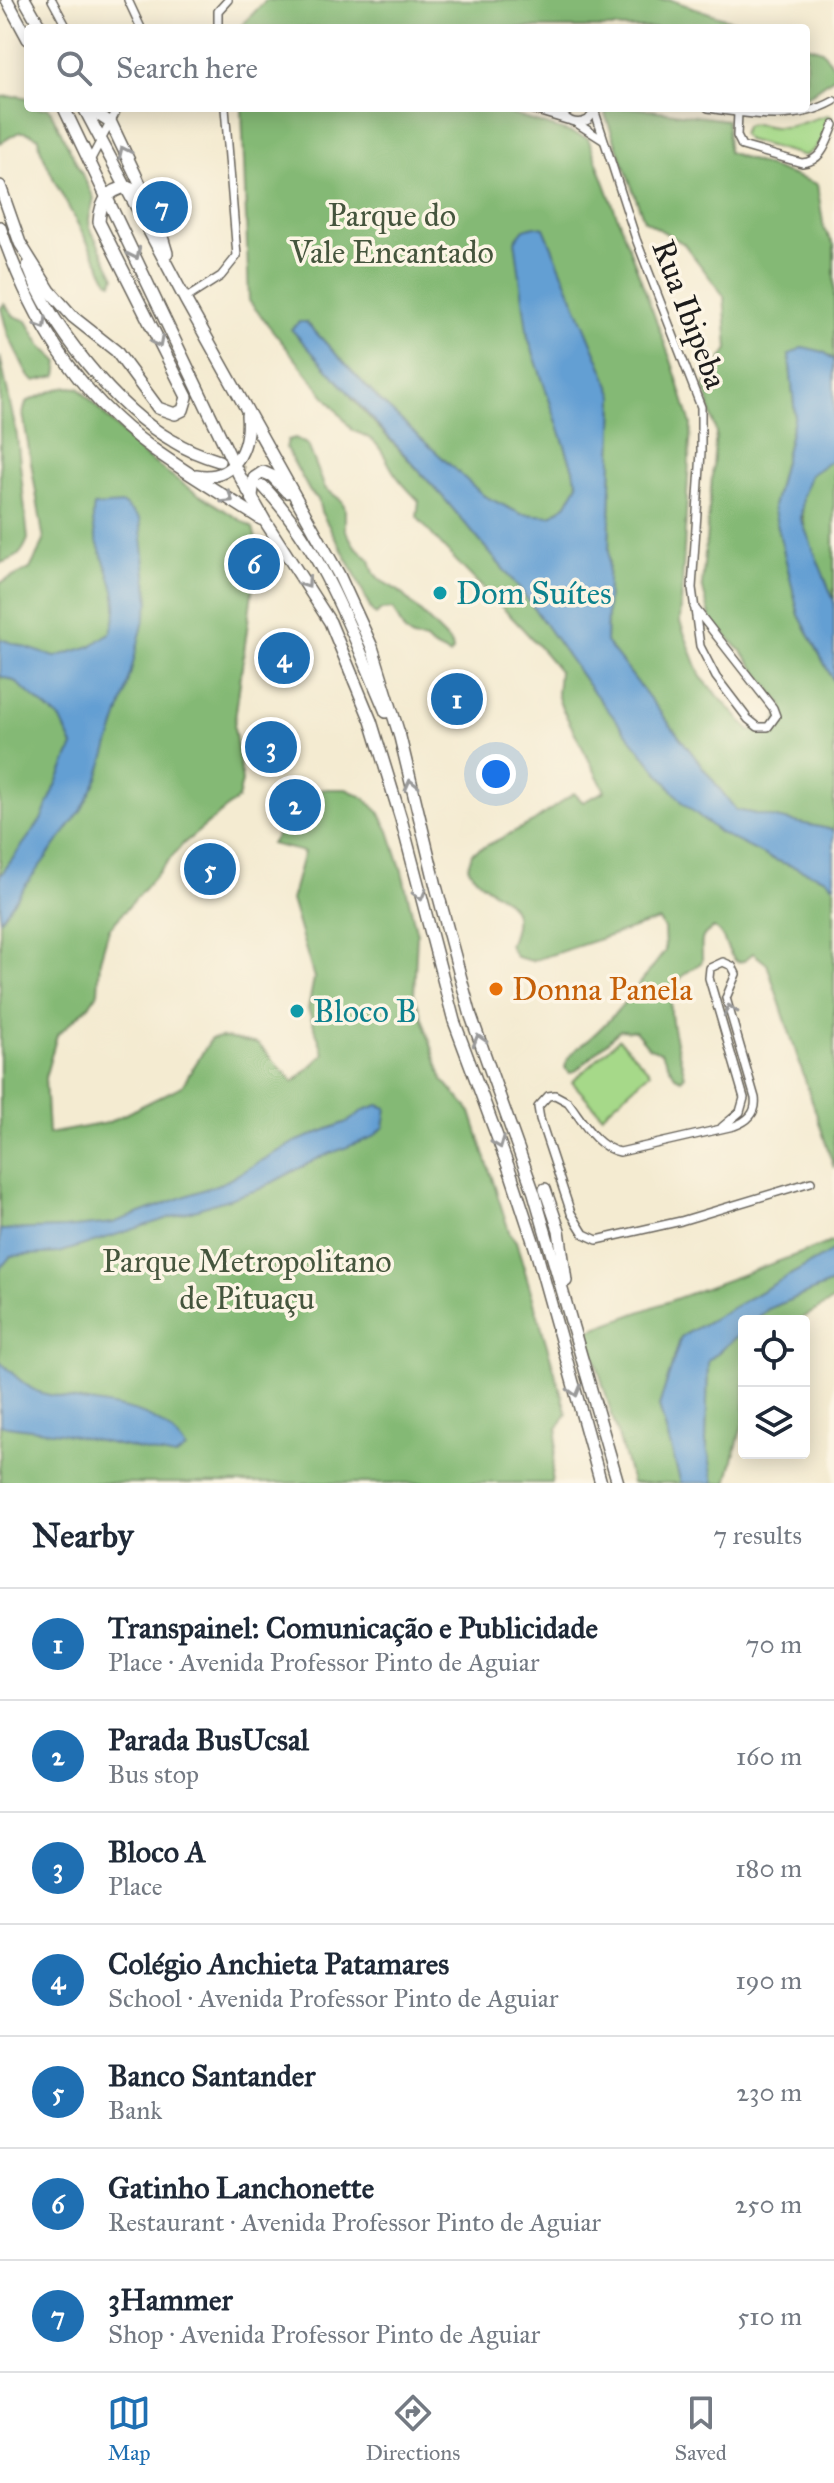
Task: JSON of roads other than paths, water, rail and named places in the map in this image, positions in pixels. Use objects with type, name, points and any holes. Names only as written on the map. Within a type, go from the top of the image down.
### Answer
[{"type":"main road","points":[[7,0],[24,32]]},
{"type":"main road","points":[[25,0],[39,24]]},
{"type":"main road","points":[[66,112],[234,465],[265,521],[330,622],[371,721],[401,819],[454,1021],[519,1197],[601,1483]]},
{"type":"main road","points":[[88,112],[185,299],[363,623],[400,737],[471,1016],[539,1191],[618,1483]]},
{"type":"main road","points":[[93,112],[111,123],[157,220],[173,276]]},
{"type":"main road","points":[[0,186],[42,298],[56,323],[109,388],[149,425],[171,440],[219,461]]},
{"type":"main road","points":[[20,243],[50,291],[73,317],[116,351],[153,403],[164,412],[175,414],[187,403],[187,397],[99,222],[103,203],[117,189],[127,187],[146,195]]},
{"type":"main road","points":[[0,227],[25,295],[65,362],[125,426],[153,449],[265,521]]},
{"type":"main road","points":[[191,475],[216,476],[234,465],[246,434],[246,411]]},
{"type":"main road","points":[[216,422],[235,440],[246,434]]},
{"type":"main road","points":[[252,498],[254,478],[263,472],[276,479],[299,504]]},
{"type":"main road","points":[[263,486],[288,513],[332,589],[400,737]]},
{"type":"main road","points":[[539,1191],[550,1204],[559,1230],[572,1321]]},
{"type":"street","points":[[52,0],[65,24]]},
{"type":"street","points":[[128,0],[139,24]]},
{"type":"street","points":[[218,24],[218,11],[228,0]]},
{"type":"street","points":[[810,110],[834,101]]},
{"type":"street","points":[[91,159],[116,112]]},
{"type":"street","points":[[185,299],[221,276],[237,256],[225,112]]},
{"type":"street","points":[[540,112],[573,122],[603,140]]},
{"type":"street","points":[[564,112],[573,122]]},
{"type":"street","points":[[573,122],[588,120],[594,112]]},
{"type":"street","name":"Rua Ibipeba","points":[[596,112],[636,239],[701,407],[692,588],[694,607],[700,646],[707,662],[748,719],[758,727],[768,727],[776,716],[773,708],[694,607]]},
{"type":"street","points":[[800,112],[738,112],[737,136],[742,146],[802,163],[820,155],[834,125]]},
{"type":"street","points":[[722,1127],[740,1112],[744,1098],[709,978],[714,964],[723,962],[732,966],[736,974],[726,998],[756,1105],[747,1120],[739,1125],[630,1152],[611,1151],[600,1143],[562,1097],[548,1096],[541,1101],[538,1113],[566,1199],[584,1234],[597,1240],[681,1221],[811,1182]]},
{"type":"street","points":[[519,1197],[561,1182]]},
{"type":"street","points":[[550,1204],[566,1199]]},
{"type":"water","points":[[534,226],[544,228],[614,396],[606,642],[736,810],[834,830],[834,886],[827,879],[770,858],[720,833],[683,803],[591,689],[521,590],[443,497],[291,329],[299,322],[306,322],[379,400],[484,496],[521,514],[551,516],[567,504],[578,484],[528,337],[515,240],[524,229]]},
{"type":"water","points":[[803,347],[824,352],[834,360],[834,459],[810,475],[803,496],[801,519],[834,601],[834,682],[799,615],[773,507],[795,415],[789,355]]},
{"type":"water","points":[[123,504],[140,519],[149,601],[124,699],[98,778],[82,809],[0,920],[0,876],[41,820],[73,746],[61,720],[14,681],[0,676],[0,639],[55,657],[91,646],[111,632],[116,612],[114,593],[94,531],[94,506]]},
{"type":"water","points":[[378,1105],[387,1108],[384,1127],[373,1137],[319,1158],[260,1189],[59,1253],[11,1256],[0,1269],[0,1230],[113,1223],[224,1182],[295,1142],[349,1121]]},
{"type":"water","points":[[834,1250],[834,1282],[768,1309],[761,1315],[738,1315],[738,1335],[708,1361],[706,1442],[714,1483],[681,1483],[659,1406],[681,1337]]},
{"type":"water","points":[[0,1362],[39,1392],[120,1407],[157,1421],[173,1433],[186,1449],[175,1457],[60,1433],[0,1425]]},
{"type":"tunnel","points":[[219,461],[245,472],[260,483]]},
{"type":"place","name":"3Hammer","points":[[162,207]]},
{"type":"place","name":"Gatinho Lanchonette","points":[[254,564]]},
{"type":"place","name":"Dom Suítes","points":[[440,593]]},
{"type":"place","name":"Colégio Anchieta Patamares","points":[[284,658]]},
{"type":"place","name":"Transpainel: Comunicação e Publicidade","points":[[457,699]]},
{"type":"place","name":"Bloco A","points":[[271,747]]},
{"type":"place","name":"Parada BusUcsal","points":[[295,805]]},
{"type":"place","name":"Banco Santander","points":[[210,869]]},
{"type":"place","name":"Donna Panela","points":[[496,989]]},
{"type":"place","name":"Bloco B","points":[[297,1011]]},
{"type":"park label","name":"Parque do Vale Encantado","points":[[392,234]]},
{"type":"park label","name":"Parque Metropolitano de Pituaçu","points":[[247,1280]]}]
